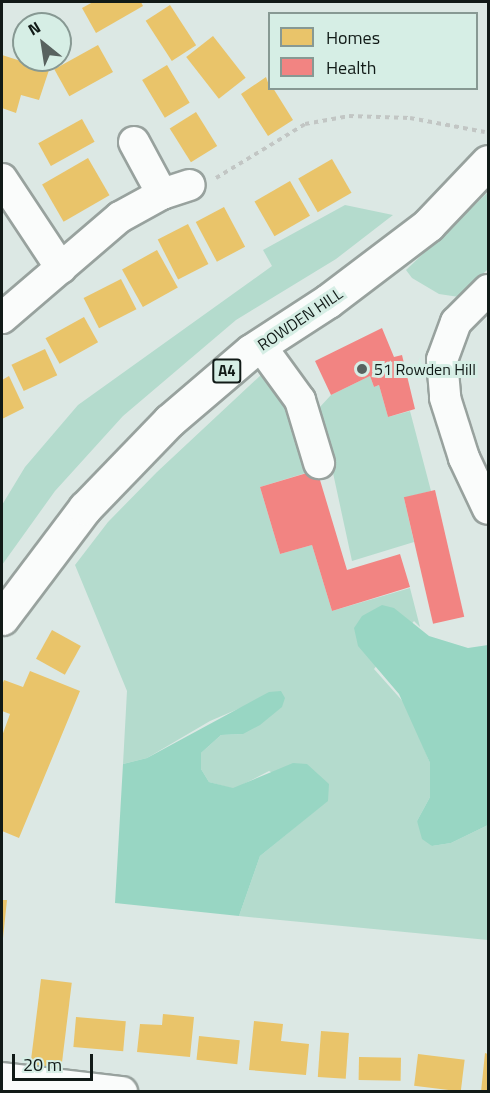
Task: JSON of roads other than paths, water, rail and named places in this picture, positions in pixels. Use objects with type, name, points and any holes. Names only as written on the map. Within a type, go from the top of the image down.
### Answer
[{"type":"main road","name":"ROWDEN HILL","points":[[2,618],[44,558],[104,485],[198,394],[260,345],[346,288],[428,225],[489,162]]},
{"type":"street","points":[[134,142],[162,194]]},
{"type":"street","points":[[11,179],[61,268]]},
{"type":"street","points":[[2,318],[120,218],[162,194],[201,183]]},
{"type":"street","points":[[489,290],[456,322],[442,360],[445,398],[464,458],[489,509]]},
{"type":"street","points":[[260,345],[300,400],[319,463]]},
{"type":"street","points":[[2,1078],[122,1092]]},
{"type":"place","name":"51 Rowden Hill","points":[[362,369]]}]
